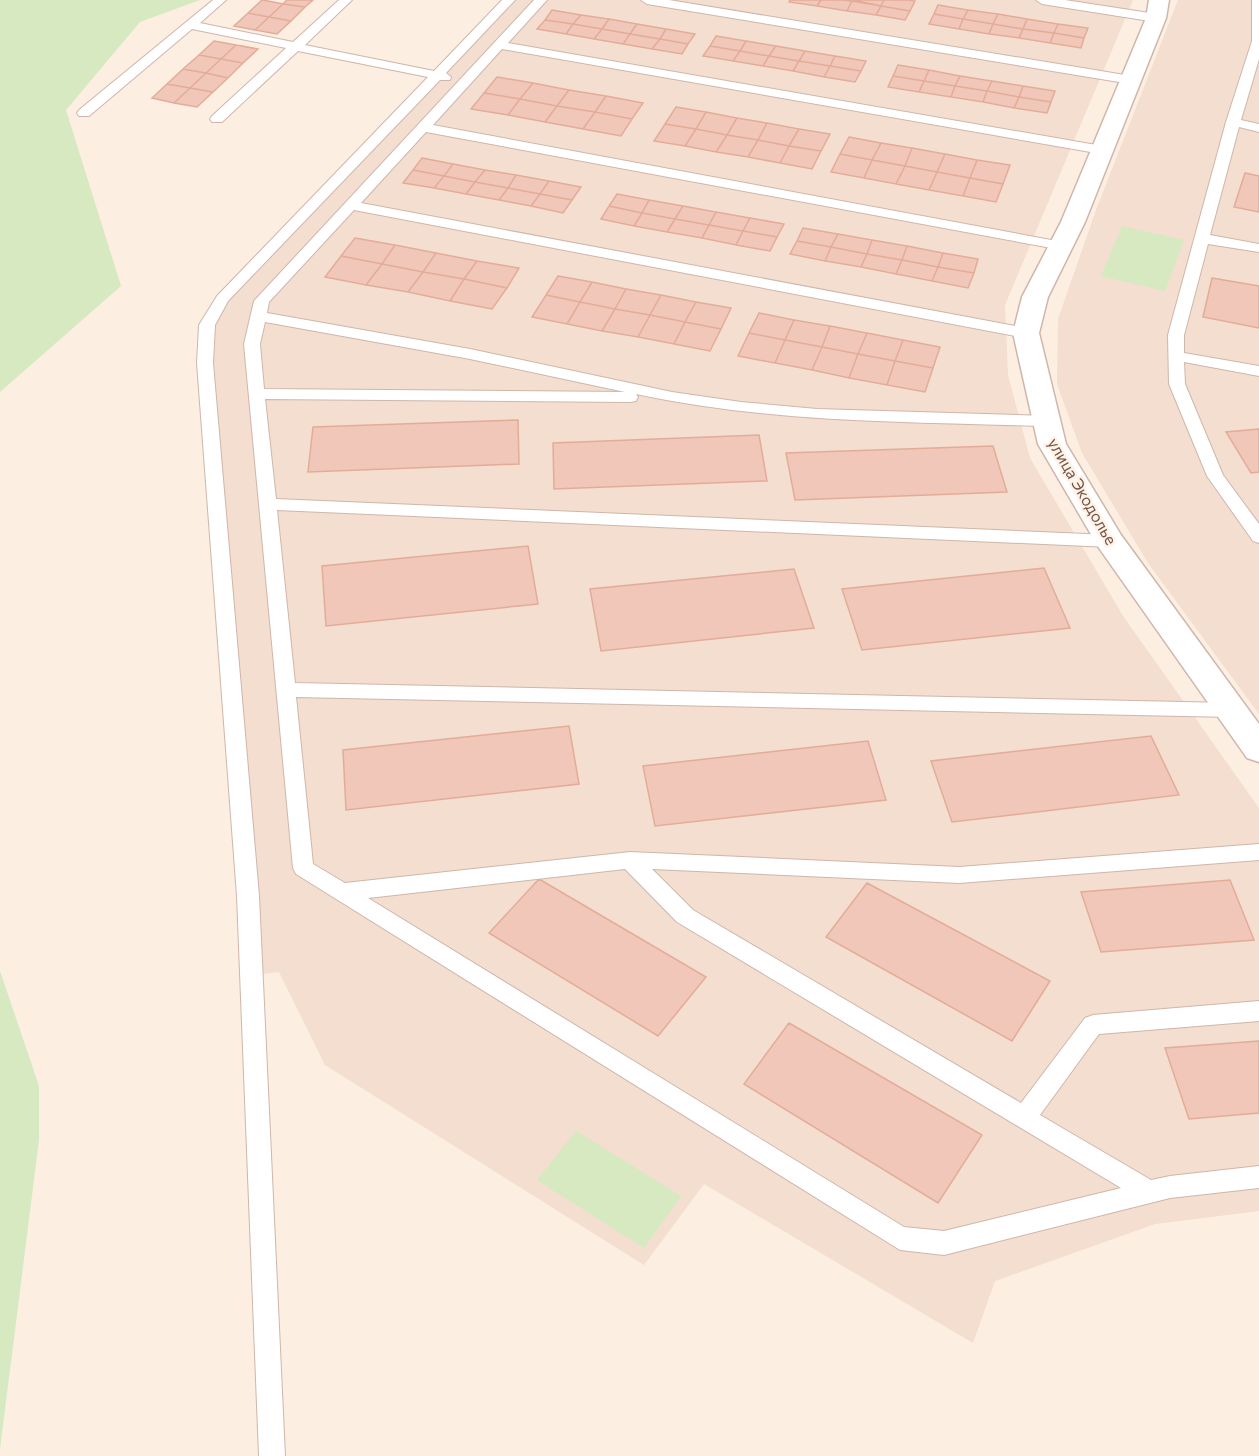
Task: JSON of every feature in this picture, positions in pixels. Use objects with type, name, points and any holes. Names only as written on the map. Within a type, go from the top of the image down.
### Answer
[{"type":"street","name":"улица Экодолье","points":[[1158,9],[1062,246],[1035,297],[1026,333],[1052,444],[1110,541],[1259,749]]},
{"type":"lane","points":[[84,113],[220,0]]},
{"type":"lane","points":[[218,119],[346,0]]},
{"type":"lane","points":[[272,1456],[248,896],[205,363],[207,325],[222,299],[509,0]]},
{"type":"lane","points":[[541,0],[262,301],[252,344],[303,868],[900,1238],[944,1244],[1170,1187],[1259,1178]]},
{"type":"lane","points":[[647,0],[1131,80]]},
{"type":"lane","points":[[1042,0],[1158,9]]},
{"type":"lane","points":[[1258,0],[1258,41],[1233,122],[1176,335],[1177,384],[1215,476],[1259,537]]},
{"type":"lane","points":[[190,25],[465,81]]},
{"type":"lane","points":[[499,45],[1102,150]]},
{"type":"lane","points":[[1233,122],[1259,128]]},
{"type":"lane","points":[[423,126],[1062,246]]},
{"type":"lane","points":[[351,205],[1026,333]]},
{"type":"lane","points":[[1201,238],[1259,248]]},
{"type":"lane","points":[[258,316],[470,354],[672,397],[741,407],[817,414],[1047,421]]},
{"type":"lane","points":[[1177,356],[1259,371]]},
{"type":"lane","points":[[257,394],[672,397]]},
{"type":"lane","points":[[268,504],[1110,541]]},
{"type":"lane","points":[[286,690],[1231,710]]},
{"type":"lane","points":[[342,891],[630,860],[959,874],[1259,852]]},
{"type":"lane","points":[[630,860],[685,916],[1149,1192]]},
{"type":"lane","points":[[1023,1117],[1093,1025],[1259,1011]]},
{"type":"shaded area","points":[[501,0],[1133,0],[1005,305],[1008,375],[1030,458],[1123,616],[1259,808],[1259,1211],[1155,1224],[995,1281],[973,1343],[704,1184],[644,1265],[325,1065],[279,972],[244,976],[201,352],[218,297]]},
{"type":"shaded area","points":[[1178,0],[1259,0],[1259,714],[1148,563],[1082,453],[1057,384],[1058,319],[1096,210]]},
{"type":"green space","points":[[0,0],[200,0],[140,22],[66,110],[121,286],[0,392]]},
{"type":"green space","points":[[1122,226],[1184,240],[1165,291],[1101,276]]},
{"type":"green space","points":[[0,971],[39,1086],[39,1140],[0,1449]]},
{"type":"green space","points":[[576,1131],[681,1196],[644,1248],[537,1180]]},
{"type":"building","points":[[262,0],[283,4],[269,17],[248,13]]},
{"type":"building","points":[[287,0],[313,0],[305,7],[283,4]]},
{"type":"building","points":[[790,0],[821,0],[817,6],[789,2]]},
{"type":"building","points":[[821,0],[852,1],[847,11],[817,6]]},
{"type":"building","points":[[853,0],[884,0],[881,6]]},
{"type":"building","points":[[884,0],[915,1],[910,11],[881,6]]},
{"type":"building","points":[[852,1],[881,6],[876,15],[847,11]]},
{"type":"building","points":[[283,4],[305,7],[291,21],[269,17]]},
{"type":"building","points":[[938,5],[968,10],[963,19],[934,14]]},
{"type":"building","points":[[881,6],[910,11],[905,20],[876,15]]},
{"type":"building","points":[[552,10],[581,15],[573,24],[545,20]]},
{"type":"building","points":[[968,10],[998,14],[993,24],[963,19]]},
{"type":"building","points":[[248,13],[269,17],[255,30],[234,26]]},
{"type":"building","points":[[934,14],[963,19],[959,29],[929,24]]},
{"type":"building","points":[[998,14],[1027,19],[1023,29],[993,24]]},
{"type":"building","points":[[581,15],[609,19],[602,29],[573,24]]},
{"type":"building","points":[[269,17],[291,21],[277,34],[255,30]]},
{"type":"building","points":[[609,19],[637,24],[630,34],[602,29]]},
{"type":"building","points":[[963,19],[993,24],[989,34],[959,29]]},
{"type":"building","points":[[1027,19],[1058,24],[1054,33],[1023,29]]},
{"type":"building","points":[[545,20],[573,24],[566,34],[537,29]]},
{"type":"building","points":[[573,24],[602,29],[594,39],[566,34]]},
{"type":"building","points":[[637,24],[666,29],[660,39],[630,34]]},
{"type":"building","points":[[993,24],[1023,29],[1019,38],[989,34]]},
{"type":"building","points":[[1058,24],[1088,28],[1084,38],[1054,33]]},
{"type":"building","points":[[602,29],[630,34],[623,44],[594,39]]},
{"type":"building","points":[[666,29],[695,34],[688,44],[660,39]]},
{"type":"building","points":[[1023,29],[1054,33],[1050,43],[1019,38]]},
{"type":"building","points":[[1054,33],[1084,38],[1081,48],[1050,43]]},
{"type":"building","points":[[630,34],[660,39],[652,49],[623,44]]},
{"type":"building","points":[[716,36],[746,41],[740,51],[710,46]]},
{"type":"building","points":[[660,39],[688,44],[682,54],[652,49]]},
{"type":"building","points":[[214,41],[236,45],[221,59],[199,55]]},
{"type":"building","points":[[746,41],[776,46],[769,56],[740,51]]},
{"type":"building","points":[[236,45],[258,49],[243,63],[221,59]]},
{"type":"building","points":[[710,46],[740,51],[733,61],[703,56]]},
{"type":"building","points":[[776,46],[805,51],[799,61],[769,56]]},
{"type":"building","points":[[740,51],[769,56],[763,66],[733,61]]},
{"type":"building","points":[[805,51],[835,56],[830,66],[799,61]]},
{"type":"building","points":[[199,55],[221,59],[206,73],[183,69]]},
{"type":"building","points":[[769,56],[799,61],[793,71],[763,66]]},
{"type":"building","points":[[835,56],[866,61],[861,71],[830,66]]},
{"type":"building","points":[[221,59],[243,63],[228,78],[206,73]]},
{"type":"building","points":[[799,61],[830,66],[824,77],[793,71]]},
{"type":"building","points":[[898,65],[929,70],[924,81],[893,76]]},
{"type":"building","points":[[830,66],[861,71],[855,82],[824,77]]},
{"type":"building","points":[[183,69],[206,73],[190,88],[167,84]]},
{"type":"building","points":[[929,70],[960,76],[955,86],[924,81]]},
{"type":"building","points":[[206,73],[228,78],[213,92],[190,88]]},
{"type":"building","points":[[893,76],[924,81],[919,92],[888,87]]},
{"type":"building","points":[[960,76],[992,81],[987,91],[955,86]]},
{"type":"building","points":[[497,77],[533,83],[520,99],[484,93]]},
{"type":"building","points":[[924,81],[955,86],[951,97],[919,92]]},
{"type":"building","points":[[992,81],[1023,86],[1019,97],[987,91]]},
{"type":"building","points":[[533,83],[569,90],[557,106],[520,99]]},
{"type":"building","points":[[167,84],[190,88],[174,103],[152,98]]},
{"type":"building","points":[[955,86],[987,91],[983,102],[951,97]]},
{"type":"building","points":[[1023,86],[1055,91],[1051,102],[1019,97]]},
{"type":"building","points":[[190,88],[213,92],[197,107],[174,103]]},
{"type":"building","points":[[569,90],[606,96],[595,112],[557,106]]},
{"type":"building","points":[[987,91],[1019,97],[1014,108],[983,102]]},
{"type":"building","points":[[484,93],[520,99],[508,115],[471,109]]},
{"type":"building","points":[[606,96],[643,103],[632,119],[595,112]]},
{"type":"building","points":[[1019,97],[1051,102],[1047,113],[1014,108]]},
{"type":"building","points":[[520,99],[557,106],[545,122],[508,115]]},
{"type":"building","points":[[557,106],[595,112],[583,129],[545,122]]},
{"type":"building","points":[[676,107],[706,112],[696,129],[665,124]]},
{"type":"building","points":[[595,112],[632,119],[621,136],[583,129]]},
{"type":"building","points":[[706,112],[737,118],[727,135],[696,129]]},
{"type":"building","points":[[737,118],[767,123],[758,140],[727,135]]},
{"type":"building","points":[[767,123],[799,129],[789,146],[758,140]]},
{"type":"building","points":[[665,124],[696,129],[685,146],[654,141]]},
{"type":"building","points":[[696,129],[727,135],[716,152],[685,146]]},
{"type":"building","points":[[799,129],[830,134],[821,151],[789,146]]},
{"type":"building","points":[[727,135],[758,140],[748,157],[716,152]]},
{"type":"building","points":[[849,137],[881,143],[872,160],[840,154]]},
{"type":"building","points":[[758,140],[789,146],[780,163],[748,157]]},
{"type":"building","points":[[881,143],[912,148],[905,166],[872,160]]},
{"type":"building","points":[[789,146],[821,151],[812,169],[780,163]]},
{"type":"building","points":[[912,148],[945,154],[937,172],[905,166]]},
{"type":"building","points":[[840,154],[872,160],[864,178],[831,172]]},
{"type":"building","points":[[945,154],[977,160],[970,178],[937,172]]},
{"type":"building","points":[[422,158],[453,164],[444,176],[413,170]]},
{"type":"building","points":[[872,160],[905,166],[896,184],[864,178]]},
{"type":"building","points":[[977,160],[1010,165],[1003,184],[970,178]]},
{"type":"building","points":[[453,164],[485,170],[475,182],[444,176]]},
{"type":"building","points":[[905,166],[937,172],[929,190],[896,184]]},
{"type":"building","points":[[413,170],[444,176],[434,188],[403,183]]},
{"type":"building","points":[[485,170],[516,175],[508,188],[475,182]]},
{"type":"building","points":[[937,172],[970,178],[963,196],[929,190]]},
{"type":"building","points":[[1245,173],[1259,176],[1259,212],[1234,207]]},
{"type":"building","points":[[516,175],[549,181],[540,194],[508,188]]},
{"type":"building","points":[[444,176],[475,182],[466,194],[434,188]]},
{"type":"building","points":[[970,178],[1003,184],[996,202],[963,196]]},
{"type":"building","points":[[549,181],[581,187],[572,200],[540,194]]},
{"type":"building","points":[[475,182],[508,188],[499,200],[466,194]]},
{"type":"building","points":[[508,188],[540,194],[531,206],[499,200]]},
{"type":"building","points":[[540,194],[572,200],[563,213],[531,206]]},
{"type":"building","points":[[617,194],[649,200],[642,213],[609,206]]},
{"type":"building","points":[[649,200],[683,206],[675,219],[642,213]]},
{"type":"building","points":[[609,206],[642,213],[634,226],[601,219]]},
{"type":"building","points":[[683,206],[716,212],[709,225],[675,219]]},
{"type":"building","points":[[716,212],[750,218],[743,231],[709,225]]},
{"type":"building","points":[[642,213],[675,219],[667,232],[634,226]]},
{"type":"building","points":[[750,218],[784,224],[777,237],[743,231]]},
{"type":"building","points":[[675,219],[709,225],[702,238],[667,232]]},
{"type":"building","points":[[709,225],[743,231],[736,245],[702,238]]},
{"type":"building","points":[[803,228],[838,234],[831,247],[797,241]]},
{"type":"building","points":[[743,231],[777,237],[770,251],[736,245]]},
{"type":"building","points":[[838,234],[872,240],[867,254],[831,247]]},
{"type":"building","points":[[355,238],[395,245],[382,264],[341,256]]},
{"type":"building","points":[[872,240],[907,246],[902,260],[867,254]]},
{"type":"building","points":[[797,241],[831,247],[825,261],[790,254]]},
{"type":"building","points":[[395,245],[436,253],[423,272],[382,264]]},
{"type":"building","points":[[907,246],[943,253],[938,267],[902,260]]},
{"type":"building","points":[[831,247],[867,254],[861,267],[825,261]]},
{"type":"building","points":[[436,253],[477,261],[464,279],[423,272]]},
{"type":"building","points":[[943,253],[978,259],[974,273],[938,267]]},
{"type":"building","points":[[867,254],[902,260],[896,274],[861,267]]},
{"type":"building","points":[[341,256],[382,264],[366,285],[325,277]]},
{"type":"building","points":[[902,260],[938,267],[932,281],[896,274]]},
{"type":"building","points":[[477,261],[519,268],[507,288],[464,279]]},
{"type":"building","points":[[382,264],[423,272],[408,292],[366,285]]},
{"type":"building","points":[[938,267],[974,273],[968,288],[932,281]]},
{"type":"building","points":[[423,272],[464,279],[450,301],[408,292]]},
{"type":"building","points":[[558,276],[592,282],[580,302],[546,295]]},
{"type":"building","points":[[1212,278],[1259,286],[1259,328],[1203,317]]},
{"type":"building","points":[[464,279],[507,288],[492,309],[450,301]]},
{"type":"building","points":[[592,282],[626,289],[615,309],[580,302]]},
{"type":"building","points":[[626,289],[661,295],[650,315],[615,309]]},
{"type":"building","points":[[546,295],[580,302],[567,324],[532,317]]},
{"type":"building","points":[[661,295],[696,302],[685,322],[650,315]]},
{"type":"building","points":[[580,302],[615,309],[602,331],[567,324]]},
{"type":"building","points":[[696,302],[731,308],[721,329],[685,322]]},
{"type":"building","points":[[615,309],[650,315],[638,337],[602,331]]},
{"type":"building","points":[[759,313],[794,320],[785,340],[749,333]]},
{"type":"building","points":[[650,315],[685,322],[674,344],[638,337]]},
{"type":"building","points":[[794,320],[830,326],[822,347],[785,340]]},
{"type":"building","points":[[685,322],[721,329],[710,351],[674,344]]},
{"type":"building","points":[[830,326],[867,333],[858,354],[822,347]]},
{"type":"building","points":[[749,333],[785,340],[775,363],[738,356]]},
{"type":"building","points":[[867,333],[903,340],[895,361],[858,354]]},
{"type":"building","points":[[785,340],[822,347],[812,370],[775,363]]},
{"type":"building","points":[[903,340],[940,347],[933,368],[895,361]]},
{"type":"building","points":[[822,347],[858,354],[849,378],[812,370]]},
{"type":"building","points":[[858,354],[895,361],[887,385],[849,378]]},
{"type":"building","points":[[895,361],[933,368],[925,392],[887,385]]},
{"type":"building","points":[[518,420],[519,464],[308,472],[313,427]]},
{"type":"building","points":[[1259,429],[1259,472],[1251,473],[1226,432]]},
{"type":"building","points":[[759,435],[767,481],[554,489],[553,443]]},
{"type":"building","points":[[993,446],[1007,492],[795,500],[786,453]]},
{"type":"building","points":[[528,546],[538,604],[326,626],[322,566]]},
{"type":"building","points":[[1044,568],[1070,628],[862,650],[842,589]]},
{"type":"building","points":[[794,569],[814,628],[601,651],[590,589]]},
{"type":"building","points":[[569,726],[579,784],[346,810],[343,750]]},
{"type":"building","points":[[1151,736],[1179,795],[952,822],[931,761]]},
{"type":"building","points":[[868,741],[886,800],[655,826],[643,766]]},
{"type":"building","points":[[539,879],[706,977],[658,1036],[489,933]]},
{"type":"building","points":[[1230,880],[1254,940],[1101,952],[1081,892]]},
{"type":"building","points":[[867,883],[1050,981],[1012,1041],[826,937]]},
{"type":"building","points":[[789,1023],[982,1135],[938,1203],[744,1084]]},
{"type":"building","points":[[1259,1041],[1259,1113],[1189,1119],[1165,1048]]}]
